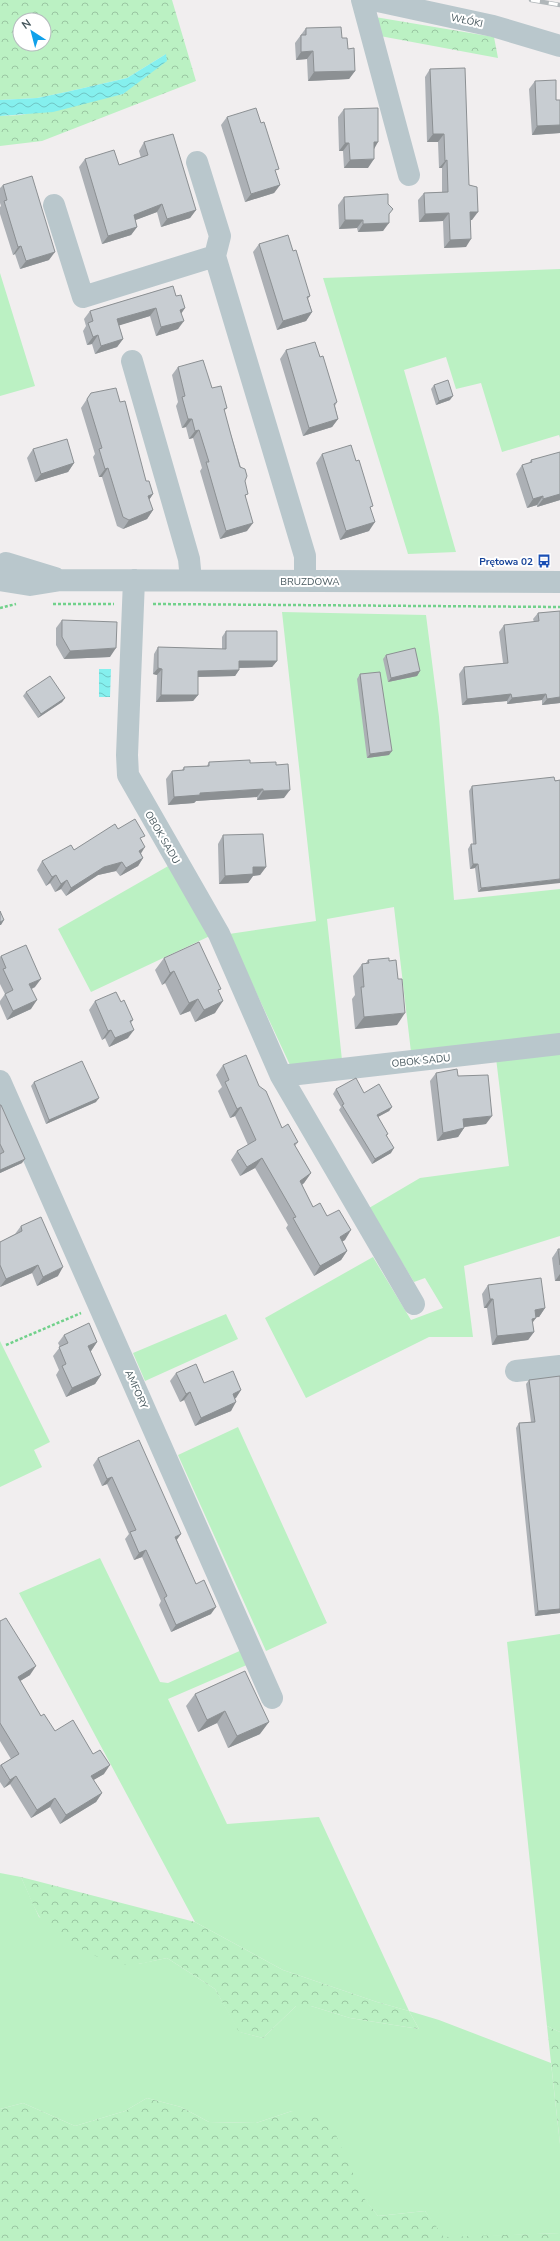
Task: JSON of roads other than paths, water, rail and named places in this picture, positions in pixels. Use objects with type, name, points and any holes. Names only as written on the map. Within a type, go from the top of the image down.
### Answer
[{"type":"street","points":[[362,0],[409,175]]},
{"type":"street","name":"WŁÓKI","points":[[374,0],[493,26],[560,46]]},
{"type":"street","points":[[197,162],[220,236],[215,256],[305,556],[305,581]]},
{"type":"street","points":[[54,205],[83,297],[215,256]]},
{"type":"street","points":[[132,361],[189,559],[191,580]]},
{"type":"street","name":"BRUZDOWA","points":[[2,569],[30,585],[61,580],[560,582]]},
{"type":"street","name":"OBOK SADU","points":[[134,580],[127,755],[128,775],[219,934],[281,1076],[414,1304]]},
{"type":"street","name":"OBOK SADU","points":[[281,1076],[560,1044]]},
{"type":"street","name":"AMFORY","points":[[0,1080],[272,1698]]},
{"type":"street","points":[[516,1371],[560,1366]]},
{"type":"water","points":[[166,54],[167,61],[123,94],[53,112],[0,116],[0,100],[37,98],[127,78]]},
{"type":"water","points":[[99,669],[111,669],[110,697],[99,697]]},
{"type":"railway","points":[[531,0],[560,5]]},
{"type":"place","name":"Prętowa 02","points":[[544,561]]}]
